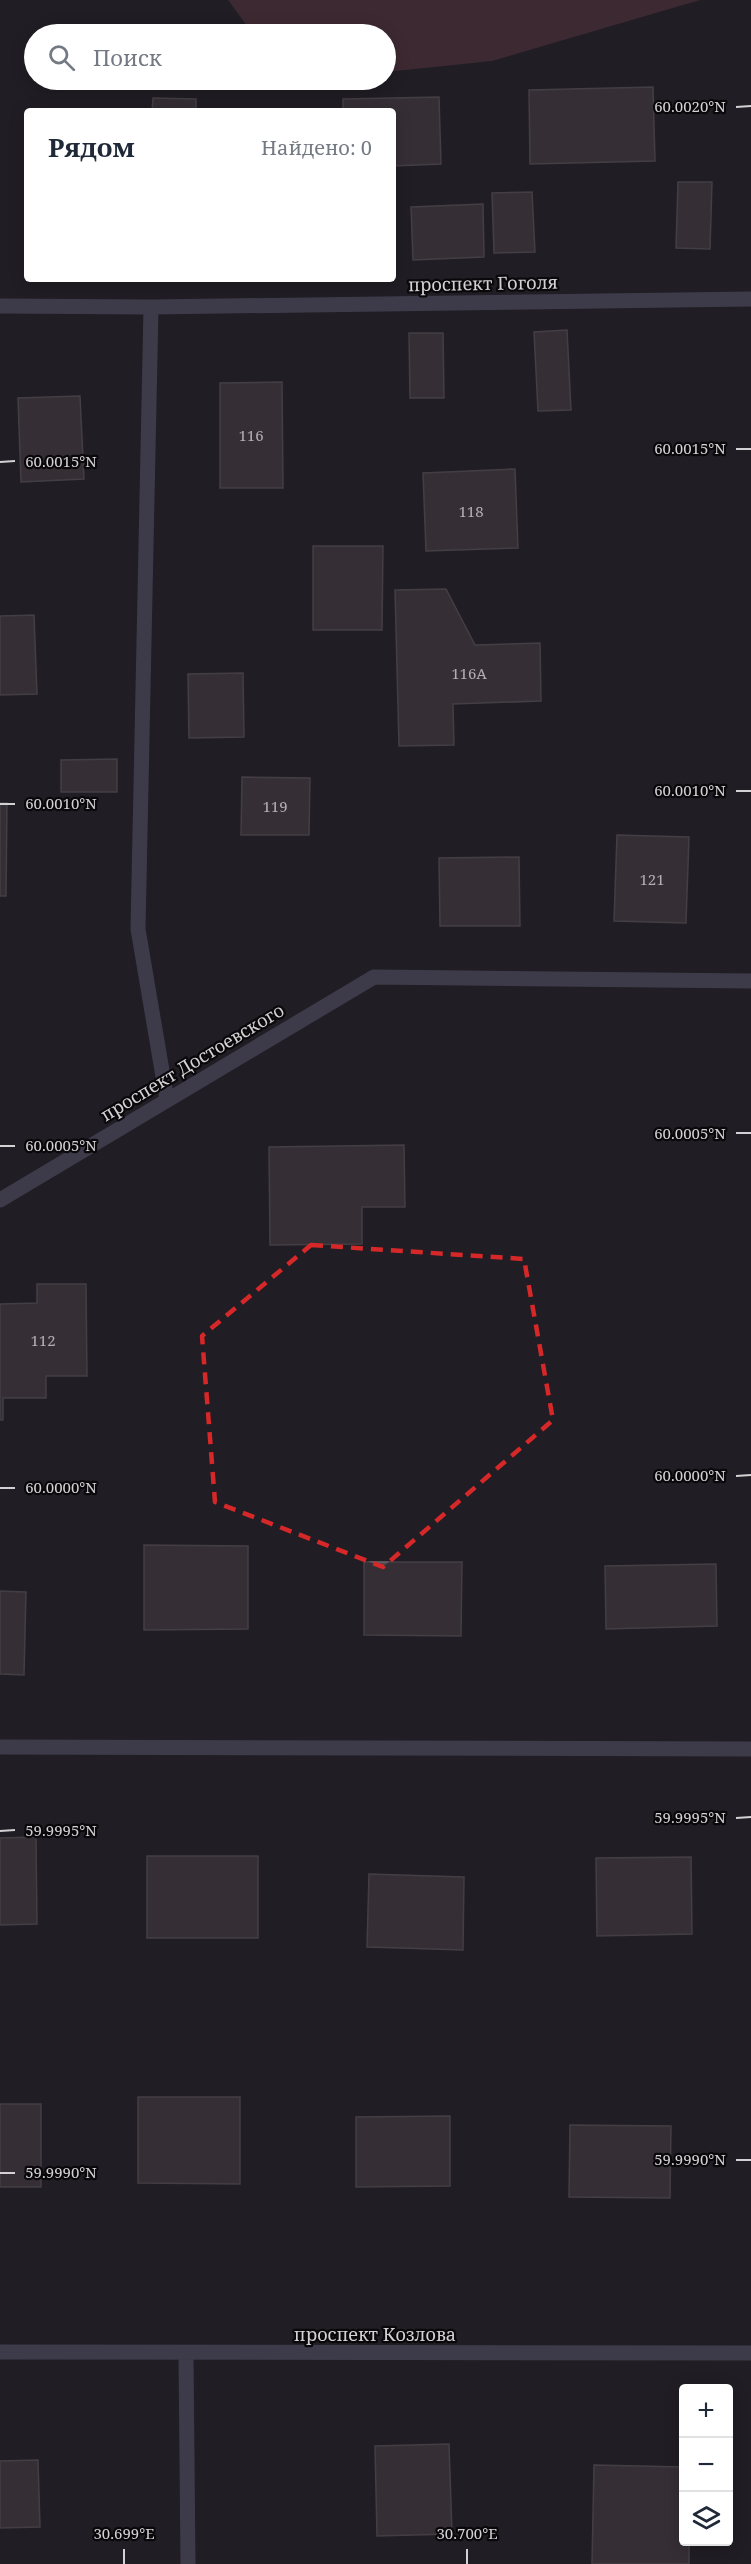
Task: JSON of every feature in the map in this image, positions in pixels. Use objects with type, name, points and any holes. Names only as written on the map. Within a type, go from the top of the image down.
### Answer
[{"type":"street","name":"проспект Гоголя","points":[[0,306],[152,307],[751,299]]},
{"type":"street","points":[[152,307],[138,929],[167,1100]]},
{"type":"street","name":"проспект Достоевского","points":[[0,1200],[374,977],[751,981]]},
{"type":"street","points":[[0,1747],[751,1749]]},
{"type":"street","name":"проспект Козлова","points":[[0,2352],[751,2353]]},
{"type":"street","points":[[186,2354],[188,2564]]},
{"type":"highlighted area","points":[[311,1245],[524,1259],[553,1420],[383,1567],[215,1502],[202,1336]]},
{"type":"shaded area","points":[[228,0],[700,0],[492,61],[396,71],[396,24],[246,24]]},
{"type":"building","points":[[653,87],[655,161],[530,164],[529,90]]},
{"type":"building","points":[[439,97],[441,164],[396,166],[396,108],[343,108],[343,99]]},
{"type":"building","points":[[153,98],[196,99],[196,108],[152,108]]},
{"type":"building","points":[[678,182],[712,182],[710,249],[676,248]]},
{"type":"building","points":[[532,192],[535,252],[494,253],[492,193]]},
{"type":"building","points":[[483,204],[484,257],[413,260],[411,207]]},
{"type":"building","points":[[567,330],[571,410],[538,411],[534,332]]},
{"type":"building","points":[[409,333],[443,333],[444,398],[410,398]]},
{"type":"building","points":[[282,382],[283,488],[220,488],[220,383]]},
{"type":"building","points":[[80,396],[84,479],[21,482],[18,398]]},
{"type":"building","points":[[515,469],[518,548],[426,551],[423,473]]},
{"type":"building","points":[[313,546],[383,546],[382,630],[313,630]]},
{"type":"building","points":[[446,589],[475,645],[540,643],[541,701],[453,704],[454,745],[399,746],[395,590]]},
{"type":"building","points":[[34,615],[37,694],[0,695],[0,616]]},
{"type":"building","points":[[243,673],[244,737],[189,738],[188,674]]},
{"type":"building","points":[[117,759],[117,792],[61,792],[61,760]]},
{"type":"building","points":[[242,777],[310,778],[309,835],[241,835]]},
{"type":"building","points":[[0,803],[7,803],[6,896],[0,896]]},
{"type":"building","points":[[617,835],[689,837],[686,923],[614,921]]},
{"type":"building","points":[[519,857],[520,926],[440,926],[439,858]]},
{"type":"building","points":[[404,1145],[405,1207],[362,1207],[362,1244],[270,1245],[269,1147]]},
{"type":"building","points":[[37,1284],[86,1284],[87,1376],[46,1376],[46,1398],[3,1398],[3,1420],[0,1420],[0,1304],[37,1303]]},
{"type":"building","points":[[144,1545],[248,1546],[248,1629],[144,1630]]},
{"type":"building","points":[[364,1562],[462,1562],[461,1636],[364,1635]]},
{"type":"building","points":[[716,1564],[717,1626],[606,1629],[605,1566]]},
{"type":"building","points":[[0,1591],[26,1592],[24,1675],[0,1674]]},
{"type":"building","points":[[36,1837],[37,1924],[0,1925],[0,1838]]},
{"type":"building","points":[[147,1856],[258,1856],[258,1938],[147,1938]]},
{"type":"building","points":[[691,1857],[692,1934],[597,1936],[596,1858]]},
{"type":"building","points":[[369,1874],[464,1877],[463,1950],[367,1947]]},
{"type":"building","points":[[138,2097],[240,2097],[240,2184],[138,2183]]},
{"type":"building","points":[[0,2104],[41,2104],[41,2187],[0,2187]]},
{"type":"building","points":[[450,2116],[450,2186],[356,2187],[356,2117]]},
{"type":"building","points":[[570,2125],[671,2126],[670,2198],[569,2197]]},
{"type":"building","points":[[449,2444],[452,2534],[377,2536],[375,2446]]},
{"type":"building","points":[[38,2460],[40,2527],[0,2528],[0,2461]]},
{"type":"building","points":[[594,2465],[679,2467],[679,2546],[689,2546],[689,2564],[592,2564]]}]
